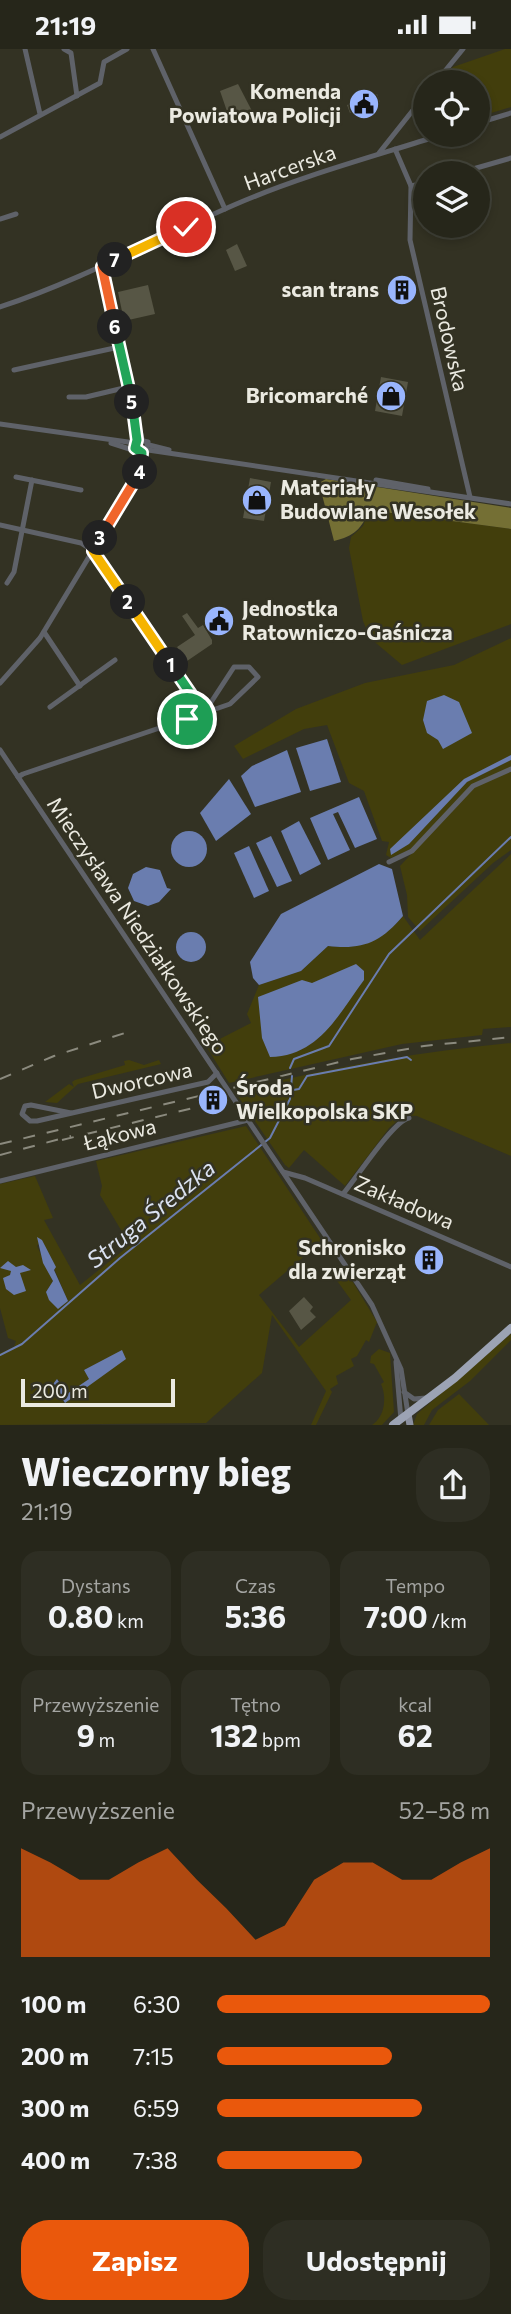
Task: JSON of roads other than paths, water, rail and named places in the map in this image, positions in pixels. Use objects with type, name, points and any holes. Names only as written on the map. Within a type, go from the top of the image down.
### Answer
[{"type":"highway","points":[[401,1421],[511,1328]]},
{"type":"main road","points":[[401,1421],[410,1425]]},
{"type":"street","points":[[25,49],[40,114]]},
{"type":"street","points":[[64,49],[71,53],[77,96]]},
{"type":"street","points":[[0,137],[100,83],[103,62],[127,49]]},
{"type":"street","points":[[153,49],[225,209]]},
{"type":"street","points":[[446,70],[463,49]]},
{"type":"street","points":[[378,155],[413,110]]},
{"type":"street","points":[[490,119],[511,113]]},
{"type":"street","name":"Harcerska","points":[[0,307],[55,289],[225,209],[413,144]]},
{"type":"street","points":[[395,149],[411,186]]},
{"type":"street","points":[[490,164],[511,158]]},
{"type":"street","name":"Brodowska","points":[[411,186],[410,240],[470,497]]},
{"type":"street","points":[[0,219],[16,214]]},
{"type":"street","points":[[102,267],[134,414],[137,443]]},
{"type":"street","points":[[14,370],[119,347]]},
{"type":"street","points":[[69,397],[86,397],[128,387]]},
{"type":"street","points":[[0,424],[137,443],[146,449],[511,504]]},
{"type":"street","points":[[137,443],[146,449]]},
{"type":"street","points":[[0,683],[31,651],[44,632],[136,479],[146,449]]},
{"type":"street","points":[[16,477],[81,490]]},
{"type":"street","points":[[8,583],[14,572],[32,480]]},
{"type":"street","points":[[0,525],[81,543],[93,551],[204,713]]},
{"type":"street","points":[[44,632],[80,685]]},
{"type":"street","points":[[50,707],[115,660]]},
{"type":"street","points":[[18,777],[204,713],[230,704],[258,677],[250,667],[234,667],[204,713]]},
{"type":"street","name":"Mieczysława Niedziałkowskiego","points":[[0,750],[283,1173]]},
{"type":"street","points":[[390,862],[412,851],[473,786],[511,769]]},
{"type":"street","name":"Dworcowa","points":[[71,1113],[31,1105],[25,1106],[22,1114],[30,1121],[71,1113],[208,1082],[217,1073]]},
{"type":"street","points":[[343,1194],[391,1131],[403,1119],[409,1118]]},
{"type":"street","name":"Łąkowa","points":[[0,1181],[248,1120]]},
{"type":"street","points":[[283,1173],[372,1305],[396,1355],[404,1391],[401,1421]]},
{"type":"street","name":"Zakładowa","points":[[283,1173],[305,1178],[511,1267]]},
{"type":"street","points":[[396,1355],[401,1421]]},
{"type":"street","points":[[404,1391],[414,1399],[429,1398]]},
{"type":"water","points":[[444,695],[459,702],[472,733],[443,749],[438,740],[427,733],[423,720],[427,701]]},
{"type":"water","points":[[327,739],[341,782],[310,791],[296,748]]},
{"type":"water","points":[[287,750],[301,792],[255,807],[241,776],[252,766]]},
{"type":"water","points":[[511,755],[511,760],[467,782],[409,844],[391,855],[390,849],[464,779]]},
{"type":"water","points":[[229,779],[251,814],[216,841],[200,813]]},
{"type":"water","points":[[359,797],[377,839],[355,848],[338,812],[333,814],[350,850],[328,860],[310,818]]},
{"type":"water","points":[[299,821],[321,864],[300,875],[281,831]]},
{"type":"water","points":[[189,831],[202,836],[207,849],[202,862],[189,867],[176,862],[171,849],[176,836]]},
{"type":"water","points":[[271,836],[292,881],[277,887],[256,843]]},
{"type":"water","points":[[249,846],[269,891],[254,898],[234,853]]},
{"type":"water","points":[[379,864],[392,869],[403,916],[395,925],[370,943],[351,947],[328,946],[301,971],[259,985],[253,978],[250,962],[281,914]]},
{"type":"water","points":[[146,867],[160,870],[167,888],[171,889],[159,902],[148,906],[134,901],[128,888],[133,874]]},
{"type":"water","points":[[191,932],[202,936],[206,947],[202,958],[191,962],[180,958],[176,947],[180,936]]},
{"type":"water","points":[[356,964],[364,971],[364,980],[326,1031],[302,1049],[287,1055],[270,1057],[262,1038],[258,997],[302,980],[312,983]]},
{"type":"water","points":[[37,1237],[42,1240],[56,1267],[54,1270],[68,1301],[58,1309],[49,1300],[46,1292],[53,1281],[43,1263]]},
{"type":"water","points":[[8,1261],[16,1267],[23,1265],[31,1270],[20,1273],[26,1291],[14,1295],[6,1289],[3,1278],[10,1275],[11,1271],[0,1268]]},
{"type":"water","points":[[122,1350],[126,1359],[65,1403],[53,1384],[57,1379],[67,1394],[89,1379],[84,1370]]},
{"type":"waterway","name":"Struga Średzka","points":[[290,1068],[294,1059],[329,1046],[389,954],[511,837]]},
{"type":"waterway","points":[[293,1090],[299,1089],[307,1076],[407,1057],[411,1060]]},
{"type":"waterway","name":"Struga Średzka","points":[[0,1355],[22,1344],[120,1258],[270,1138],[290,1099],[292,1076]]},
{"type":"railway","points":[[0,1079],[54,1056],[131,1031]]},
{"type":"railway","points":[[0,1144],[352,1059],[424,1046],[511,1037]]},
{"type":"railway","points":[[62,1140],[193,1108]]},
{"type":"railway","points":[[0,1155],[71,1136]]},
{"type":"place","name":"Komenda Powiatowa Policji","points":[[364,104]]},
{"type":"place","name":"scan trans","points":[[402,290]]},
{"type":"place","name":"Bricomarché","points":[[391,396]]},
{"type":"place","name":"Materiały Budowlane Wesołek","points":[[257,500]]},
{"type":"place","name":"Jednostka Ratowniczo-Gaśnicza","points":[[219,621]]},
{"type":"place","name":"Środa Wielkopolska SKP","points":[[213,1100]]},
{"type":"place","name":"Schronisko dla zwierząt","points":[[429,1260]]}]
